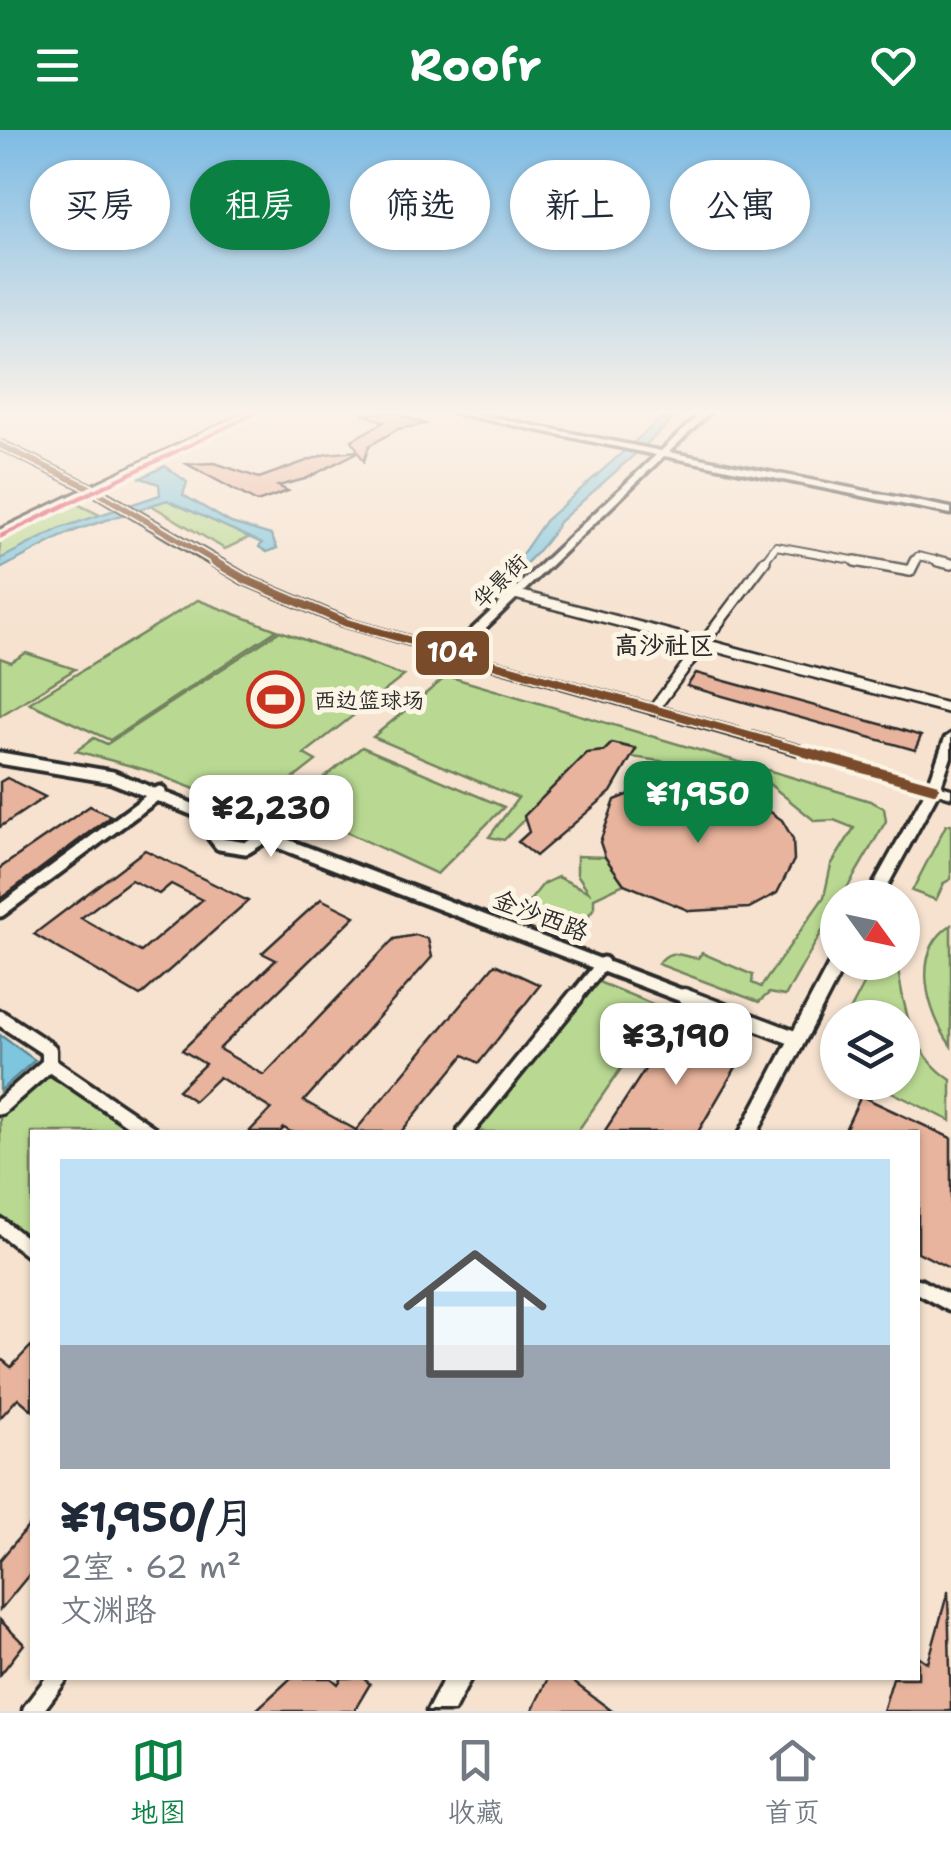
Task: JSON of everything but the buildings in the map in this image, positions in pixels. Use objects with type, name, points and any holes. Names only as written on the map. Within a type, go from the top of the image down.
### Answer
[{"type":"main road","points":[[87,487],[246,580],[298,604],[452,654],[951,793]]},
{"type":"main road","points":[[0,525],[87,487]]},
{"type":"main road","points":[[0,534],[87,487]]},
{"type":"main road","name":"华景街","points":[[452,654],[628,487]]},
{"type":"main road","points":[[829,487],[951,511]]},
{"type":"main road","points":[[882,880],[934,788],[948,758],[951,738]]},
{"type":"main road","points":[[750,1130],[828,980]]},
{"type":"main road","points":[[440,1711],[457,1680]]},
{"type":"street","points":[[654,710],[776,546],[910,571],[918,556],[951,564]]},
{"type":"street","points":[[515,594],[951,709]]},
{"type":"street","points":[[0,758],[81,766],[160,792],[219,820]]},
{"type":"street","points":[[0,911],[160,792]]},
{"type":"street","points":[[260,810],[273,822],[268,838],[246,848],[227,847],[213,835],[219,820],[234,812],[260,810]]},
{"type":"street","name":"金沙西路","points":[[268,838],[797,1039]]},
{"type":"street","points":[[468,1130],[603,963]]},
{"type":"street","points":[[0,1018],[48,1050],[49,1064]]},
{"type":"street","points":[[0,1107],[49,1064]]},
{"type":"street","points":[[49,1064],[146,1130]]},
{"type":"street","points":[[0,1226],[30,1250]]},
{"type":"street","points":[[920,1287],[951,1304]]},
{"type":"street","points":[[32,1711],[55,1680]]},
{"type":"green space","points":[[167,500],[250,537],[225,549],[151,505]]},
{"type":"green space","points":[[75,503],[106,518],[0,562],[0,541]]},
{"type":"green space","points":[[198,600],[277,630],[110,740],[29,703]]},
{"type":"green space","name":"西边篮球场","points":[[280,631],[404,676],[304,754],[316,761],[266,800],[228,802],[146,770],[76,751],[94,738],[107,744]]},
{"type":"green space","points":[[26,653],[75,669],[0,716],[0,658],[11,662]]},
{"type":"green space","points":[[447,676],[756,767],[750,774],[632,757],[635,748],[612,743],[604,751],[587,754],[504,840],[489,837],[518,798],[373,737]]},
{"type":"green space","points":[[362,747],[504,807],[437,874],[290,806]]},
{"type":"green space","points":[[768,770],[884,808],[886,821],[852,880],[828,880],[831,865],[854,828],[834,820],[815,821],[763,779]]},
{"type":"green space","points":[[951,824],[951,879],[944,883],[936,900],[920,894],[918,880],[946,825]]},
{"type":"green space","points":[[577,856],[605,857],[624,884],[594,898],[594,908],[576,932],[521,912],[543,884],[558,877],[589,892],[577,874]]},
{"type":"green space","points":[[820,903],[820,935],[785,996],[769,993],[759,1002],[658,964],[667,955],[698,958],[702,953],[753,975],[752,983],[761,987]]},
{"type":"green space","points":[[951,925],[951,1046],[935,1017],[927,966],[938,937]]},
{"type":"green space","points":[[591,979],[663,1008],[578,1130],[467,1130]]},
{"type":"green space","points":[[866,980],[900,980],[904,1000],[856,1000]]},
{"type":"green space","points":[[920,1046],[951,1080],[951,1121],[908,1100],[920,1100]]},
{"type":"green space","points":[[49,1064],[147,1130],[30,1130],[30,1249],[0,1226],[0,1107]]},
{"type":"water","points":[[159,487],[186,487],[183,495],[231,523],[271,535],[277,548],[267,552],[259,547],[262,543],[167,500],[70,532],[0,569],[0,559],[61,528],[160,495]]},
{"type":"water","points":[[584,487],[598,487],[559,522],[518,570],[491,585],[523,553],[545,521]]},
{"type":"water","points":[[0,1035],[35,1060],[0,1091]]},
{"type":"transit line","name":"104","points":[[87,487],[246,580],[347,623],[934,788]]},
{"type":"transit line","points":[[0,537],[104,487]]},
{"type":"place","name":"西边篮球场","points":[[275,700]]},
{"type":"district","name":"高沙社区","points":[[664,645]]}]
